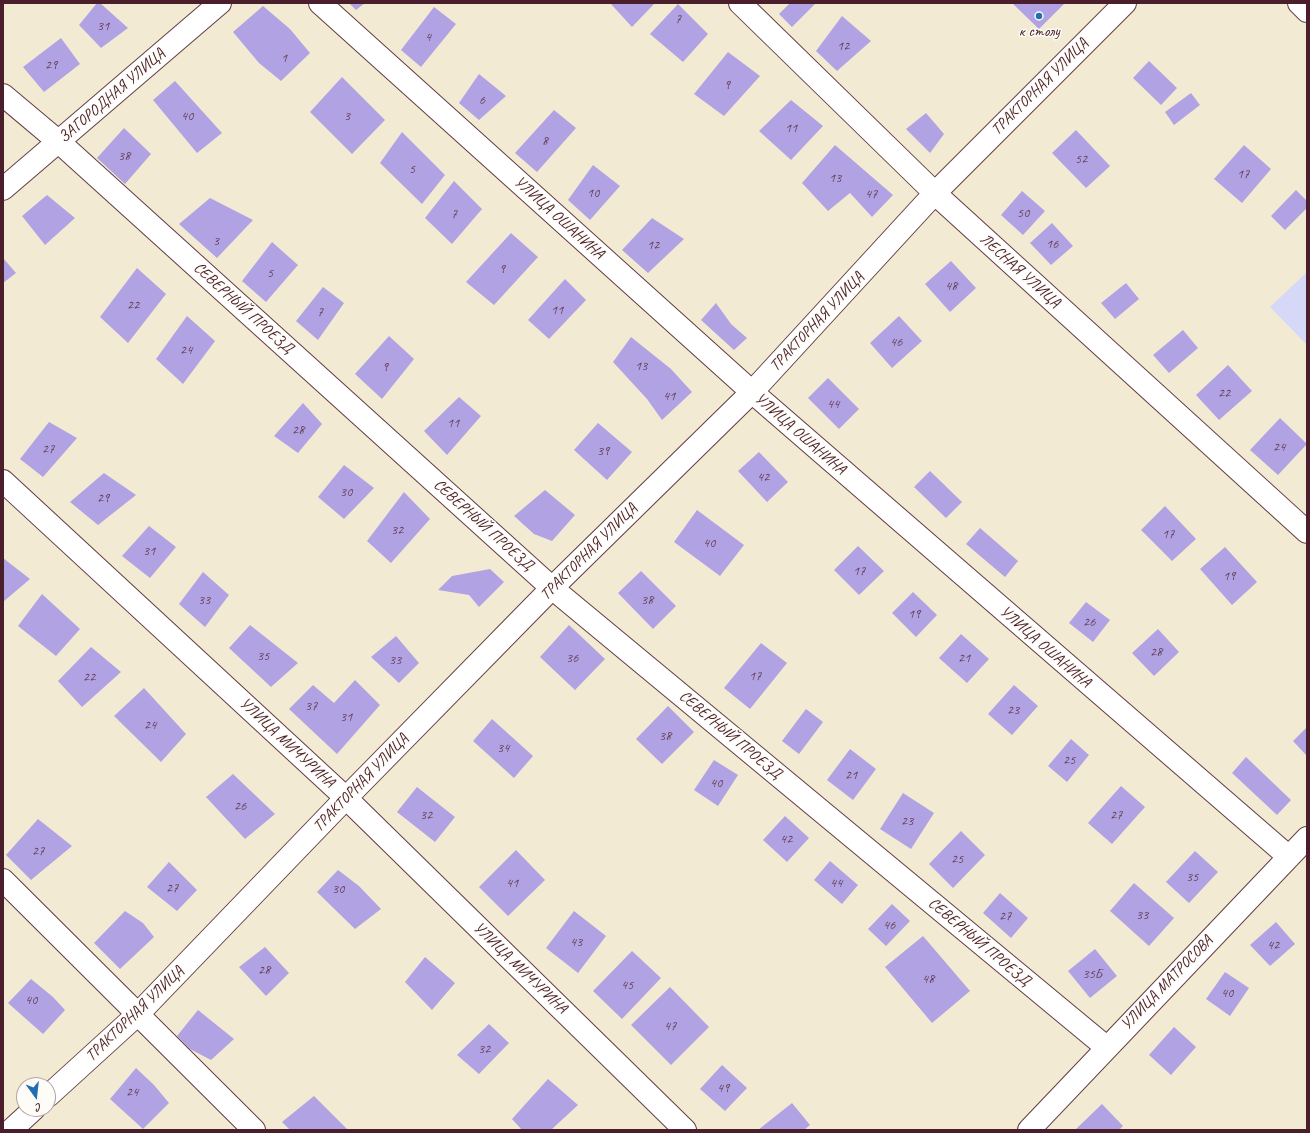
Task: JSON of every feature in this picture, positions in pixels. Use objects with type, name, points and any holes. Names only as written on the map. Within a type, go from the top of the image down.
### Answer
[{"type":"street","name":"ЗАГОРОДНАЯ УЛИЦА","points":[[3,189],[220,3]]},
{"type":"street","name":"УЛИЦА ОШАНИНА","points":[[320,3],[752,392],[1289,857]]},
{"type":"street","name":"ЛЕСНАЯ УЛИЦА","points":[[740,3],[934,193],[1307,532]]},
{"type":"street","name":"ТРАКТОРНАЯ УЛИЦА","points":[[56,1089],[138,1014],[346,798],[552,588],[752,392],[934,193],[1125,3]]},
{"type":"street","points":[[1299,3],[1307,11]]},
{"type":"street","name":"СЕВЕРНЫЙ ПРОЕЗД","points":[[3,96],[59,142],[552,588],[1106,1047]]},
{"type":"street","name":"УЛИЦА МИЧУРИНА","points":[[3,481],[346,798],[685,1130]]},
{"type":"street","name":"УЛИЦА МАТРОСОВА","points":[[1029,1130],[1106,1047],[1307,838]]},
{"type":"street","points":[[3,880],[254,1130]]},
{"type":"street","points":[[11,1130],[25,1117]]},
{"type":"shaded area","points":[[1307,272],[1307,345],[1270,307]]},
{"type":"building","points":[[97,3],[100,3],[128,28],[101,48],[79,25]]},
{"type":"building","points":[[349,3],[365,3],[356,10]]},
{"type":"building","points":[[610,3],[655,3],[632,27]]},
{"type":"building","points":[[790,3],[816,3],[792,27],[779,14]]},
{"type":"building","name":"к столу","points":[[1012,3],[1065,3],[1039,29]]},
{"type":"building","points":[[678,4],[708,34],[683,62],[650,34]]},
{"type":"building","points":[[263,6],[290,29],[310,53],[281,81],[259,63],[233,32]]},
{"type":"building","points":[[434,7],[456,24],[421,67],[401,50]]},
{"type":"building","points":[[842,16],[871,41],[837,71],[816,51]]},
{"type":"building","points":[[61,38],[80,64],[44,92],[23,67]]},
{"type":"building","points":[[728,52],[760,76],[724,116],[694,94]]},
{"type":"building","points":[[1149,61],[1177,88],[1161,105],[1133,78]]},
{"type":"building","points":[[479,74],[506,96],[479,120],[459,103]]},
{"type":"building","points":[[342,77],[385,120],[352,154],[310,112]]},
{"type":"building","points":[[175,81],[222,133],[197,153],[153,100]]},
{"type":"building","points":[[1191,93],[1200,105],[1174,125],[1165,112]]},
{"type":"building","points":[[791,100],[823,126],[791,160],[759,131]]},
{"type":"building","points":[[554,110],[576,128],[537,172],[515,153]]},
{"type":"building","points":[[926,113],[944,134],[930,153],[906,129]]},
{"type":"building","points":[[124,128],[151,154],[125,184],[97,158]]},
{"type":"building","points":[[1076,130],[1110,166],[1086,188],[1052,153]]},
{"type":"building","points":[[402,132],[445,175],[422,204],[380,163]]},
{"type":"building","points":[[835,145],[893,195],[872,217],[850,193],[828,211],[802,183]]},
{"type":"building","points":[[1244,145],[1271,169],[1242,203],[1214,179]]},
{"type":"building","points":[[593,165],[620,186],[590,220],[568,200]]},
{"type":"building","points":[[454,181],[482,209],[452,244],[425,218]]},
{"type":"building","points":[[1296,190],[1307,201],[1307,208],[1285,230],[1271,216]]},
{"type":"building","points":[[1022,191],[1045,211],[1023,235],[1001,215]]},
{"type":"building","points":[[47,195],[75,218],[45,245],[22,216]]},
{"type":"building","points":[[210,198],[253,220],[217,258],[179,224]]},
{"type":"building","points":[[652,218],[684,239],[648,273],[622,250]]},
{"type":"building","points":[[1052,223],[1073,246],[1051,265],[1030,243]]},
{"type":"building","points":[[511,233],[538,257],[494,305],[466,282]]},
{"type":"building","points":[[272,242],[298,265],[266,302],[242,281]]},
{"type":"building","points":[[3,258],[16,273],[3,283]]},
{"type":"building","points":[[951,261],[976,288],[950,312],[925,284]]},
{"type":"building","points":[[137,268],[166,294],[128,343],[100,317]]},
{"type":"building","points":[[565,279],[586,300],[549,339],[528,320]]},
{"type":"building","points":[[1126,283],[1139,299],[1115,319],[1101,303]]},
{"type":"building","points":[[323,287],[344,303],[318,340],[296,321]]},
{"type":"building","points":[[716,303],[731,324],[747,338],[734,350],[701,320]]},
{"type":"building","points":[[187,316],[215,341],[183,384],[156,359]]},
{"type":"building","points":[[899,316],[922,341],[892,368],[870,343]]},
{"type":"building","points":[[1183,330],[1198,348],[1169,373],[1153,355]]},
{"type":"building","points":[[389,336],[414,359],[382,399],[355,374]]},
{"type":"building","points":[[631,337],[671,369],[692,392],[662,420],[647,399],[613,362]]},
{"type":"building","points":[[1228,365],[1252,391],[1219,420],[1196,395]]},
{"type":"building","points":[[828,378],[859,409],[839,429],[808,398]]},
{"type":"building","points":[[459,397],[481,416],[447,455],[424,431]]},
{"type":"building","points":[[303,403],[322,424],[298,453],[274,436]]},
{"type":"building","points":[[1280,418],[1307,444],[1278,475],[1250,450]]},
{"type":"building","points":[[49,422],[77,438],[43,477],[20,459]]},
{"type":"building","points":[[598,423],[632,452],[607,480],[574,450]]},
{"type":"building","points":[[759,452],[788,482],[767,502],[738,471]]},
{"type":"building","points":[[344,465],[374,488],[344,519],[318,497]]},
{"type":"building","points":[[930,471],[962,502],[946,518],[914,487]]},
{"type":"building","points":[[104,473],[136,495],[98,525],[70,502]]},
{"type":"building","points":[[545,490],[575,515],[552,541],[534,534],[514,516]]},
{"type":"building","points":[[404,492],[430,519],[391,563],[367,541]]},
{"type":"building","points":[[1165,506],[1196,539],[1172,561],[1141,530]]},
{"type":"building","points":[[697,510],[744,545],[720,576],[674,542]]},
{"type":"building","points":[[149,526],[176,547],[150,578],[122,556]]},
{"type":"building","points":[[980,528],[1018,561],[1005,577],[966,544]]},
{"type":"building","points":[[858,546],[884,571],[859,595],[834,570]]},
{"type":"building","points":[[1225,547],[1257,582],[1232,605],[1200,569]]},
{"type":"building","points":[[3,558],[30,579],[3,602]]},
{"type":"building","points":[[490,569],[504,582],[479,607],[469,595],[438,590],[452,576]]},
{"type":"building","points":[[641,571],[676,606],[653,629],[618,593]]},
{"type":"building","points":[[203,572],[229,595],[205,627],[179,604]]},
{"type":"building","points":[[913,592],[937,615],[916,637],[892,613]]},
{"type":"building","points":[[42,594],[80,629],[56,656],[18,626]]},
{"type":"building","points":[[1086,602],[1110,620],[1093,642],[1069,623]]},
{"type":"building","points":[[250,625],[298,663],[271,687],[229,648]]},
{"type":"building","points":[[569,625],[605,659],[575,690],[540,657]]},
{"type":"building","points":[[1158,629],[1179,652],[1154,676],[1132,653]]},
{"type":"building","points":[[961,634],[989,659],[967,683],[939,658]]},
{"type":"building","points":[[396,636],[419,663],[399,683],[371,657]]},
{"type":"building","points":[[761,643],[787,663],[750,709],[724,688]]},
{"type":"building","points":[[91,647],[121,672],[82,707],[58,681]]},
{"type":"building","points":[[355,680],[380,705],[337,754],[289,709],[313,685],[334,703]]},
{"type":"building","points":[[1014,685],[1038,706],[1012,735],[988,714]]},
{"type":"building","points":[[144,688],[186,734],[161,762],[114,716]]},
{"type":"building","points":[[668,706],[694,732],[662,764],[636,739]]},
{"type":"building","points":[[806,709],[823,722],[799,754],[782,741]]},
{"type":"building","points":[[492,719],[533,756],[514,778],[473,741]]},
{"type":"building","points":[[1307,727],[1307,756],[1293,741]]},
{"type":"building","points":[[1071,739],[1089,755],[1067,782],[1048,766]]},
{"type":"building","points":[[850,749],[876,769],[853,800],[827,780]]},
{"type":"building","points":[[1246,757],[1291,800],[1277,815],[1232,773]]},
{"type":"building","points":[[714,760],[738,775],[718,806],[694,790]]},
{"type":"building","points":[[233,774],[275,814],[245,839],[206,797]]},
{"type":"building","points":[[1121,786],[1145,807],[1112,844],[1088,823]]},
{"type":"building","points":[[417,787],[455,817],[435,842],[397,812]]},
{"type":"building","points":[[903,793],[934,813],[911,849],[880,829]]},
{"type":"building","points":[[785,816],[809,838],[787,862],[763,840]]},
{"type":"building","points":[[38,819],[72,846],[31,880],[6,855]]},
{"type":"building","points":[[961,831],[985,855],[953,888],[929,864]]},
{"type":"building","points":[[516,850],[545,880],[508,916],[479,887]]},
{"type":"building","points":[[1195,851],[1218,872],[1189,903],[1166,882]]},
{"type":"building","points":[[830,861],[858,885],[842,904],[814,880]]},
{"type":"building","points":[[169,862],[197,890],[177,911],[147,887]]},
{"type":"building","points":[[338,870],[359,886],[381,909],[355,929],[317,892]]},
{"type":"building","points":[[1134,883],[1174,918],[1149,946],[1110,911]]},
{"type":"building","points":[[1000,893],[1028,918],[1011,938],[983,913]]},
{"type":"building","points":[[892,904],[910,921],[886,946],[868,929]]},
{"type":"building","points":[[125,911],[143,923],[154,937],[120,969],[94,943]]},
{"type":"building","points":[[574,911],[606,936],[578,973],[546,948]]},
{"type":"building","points":[[1276,922],[1295,944],[1270,966],[1250,945]]},
{"type":"building","points":[[923,936],[970,991],[932,1023],[885,967]]},
{"type":"building","points":[[265,947],[289,973],[266,996],[239,967]]},
{"type":"building","points":[[1095,949],[1117,976],[1090,998],[1068,971]]},
{"type":"building","points":[[632,951],[661,978],[622,1019],[593,991]]},
{"type":"building","points":[[425,957],[455,983],[432,1010],[405,982]]},
{"type":"building","points":[[1225,972],[1249,988],[1230,1016],[1206,999]]},
{"type":"building","points":[[31,979],[53,997],[65,1010],[43,1034],[8,1003]]},
{"type":"building","points":[[670,987],[709,1027],[671,1065],[631,1025]]},
{"type":"building","points":[[198,1010],[234,1039],[211,1060],[190,1049],[177,1036]]},
{"type":"building","points":[[489,1024],[509,1043],[479,1074],[457,1055]]},
{"type":"building","points":[[1174,1027],[1196,1047],[1171,1075],[1149,1055]]},
{"type":"building","points":[[722,1065],[747,1088],[725,1111],[700,1089]]},
{"type":"building","points":[[136,1068],[154,1085],[169,1103],[143,1129],[110,1099]]},
{"type":"building","points":[[548,1079],[578,1105],[551,1130],[522,1130],[512,1119]]},
{"type":"building","points":[[314,1096],[348,1130],[290,1130],[282,1122]]},
{"type":"building","points":[[792,1103],[810,1125],[804,1130],[758,1130]]},
{"type":"building","points":[[1102,1104],[1123,1126],[1119,1130],[1076,1129]]},
{"type":"place","name":"к столу","points":[[1039,16]]}]
